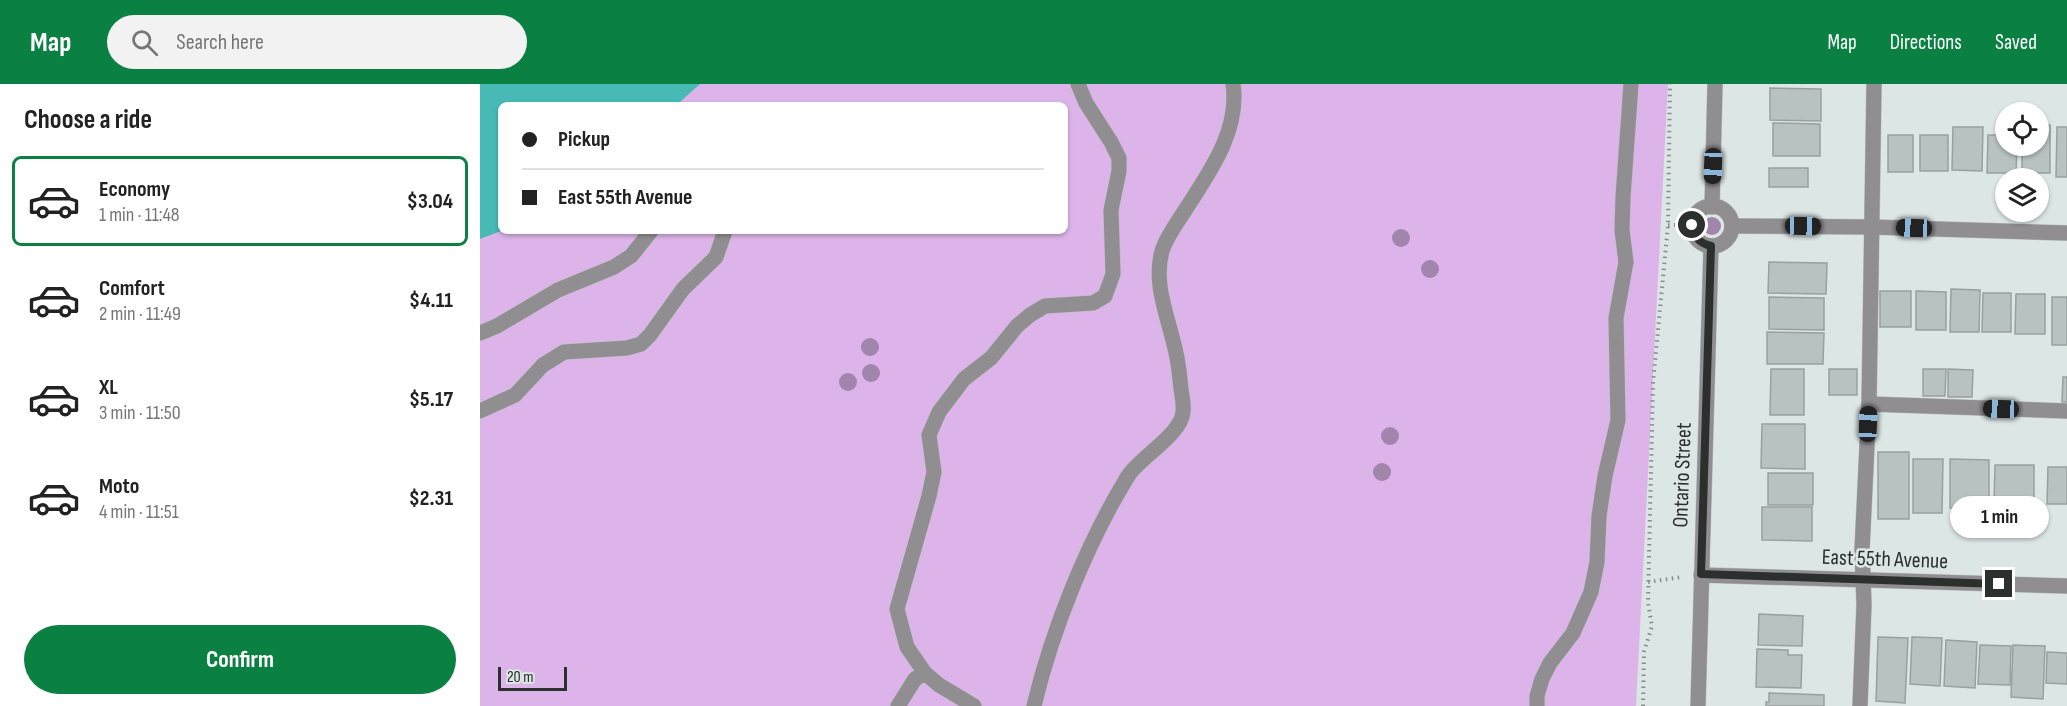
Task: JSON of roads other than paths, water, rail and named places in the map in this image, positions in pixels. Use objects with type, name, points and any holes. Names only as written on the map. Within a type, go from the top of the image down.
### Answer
[{"type":"street","points":[[974,706],[939,685],[925,673],[907,647],[897,609],[929,496],[934,472],[929,435],[939,412],[964,379],[991,358],[1017,326],[1030,315],[1045,306],[1093,303],[1105,296],[1113,274],[1111,210],[1119,171],[1119,158],[1086,103],[1078,84]]},
{"type":"street","points":[[1034,706],[1041,675],[1056,631],[1096,536],[1129,474],[1178,425],[1184,413],[1178,358],[1158,279],[1162,251],[1217,159],[1232,121],[1235,96],[1233,84]]},
{"type":"street","points":[[1537,706],[1537,696],[1542,679],[1550,663],[1573,633],[1591,592],[1597,562],[1599,516],[1605,476],[1618,420],[1616,318],[1626,262],[1622,219],[1631,84]]},
{"type":"street","points":[[1712,207],[1715,84]]},
{"type":"street","points":[[1860,706],[1862,550],[1869,404],[1874,84]]},
{"type":"street","points":[[1712,207],[1726,212],[1732,226],[1731,234],[1726,241],[1711,246],[1698,240],[1692,225],[1699,212],[1712,207]]},
{"type":"street","points":[[1732,226],[1871,227],[2067,233]]},
{"type":"street","points":[[480,333],[497,326],[558,290],[614,267],[631,256],[649,234]]},
{"type":"street","points":[[480,411],[515,395],[543,365],[564,352],[627,348],[640,344],[650,335],[683,289],[716,256],[725,234]]},
{"type":"street","name":"Ontario Street","points":[[1698,706],[1711,246]]},
{"type":"street","points":[[1869,404],[2067,411]]},
{"type":"street","name":"East 55th Avenue","points":[[1701,574],[2067,586]]},
{"type":"street","points":[[898,706],[915,679],[925,673]]},
{"type":"water","points":[[480,84],[700,84],[681,102],[498,102],[498,232],[480,239]]}]
